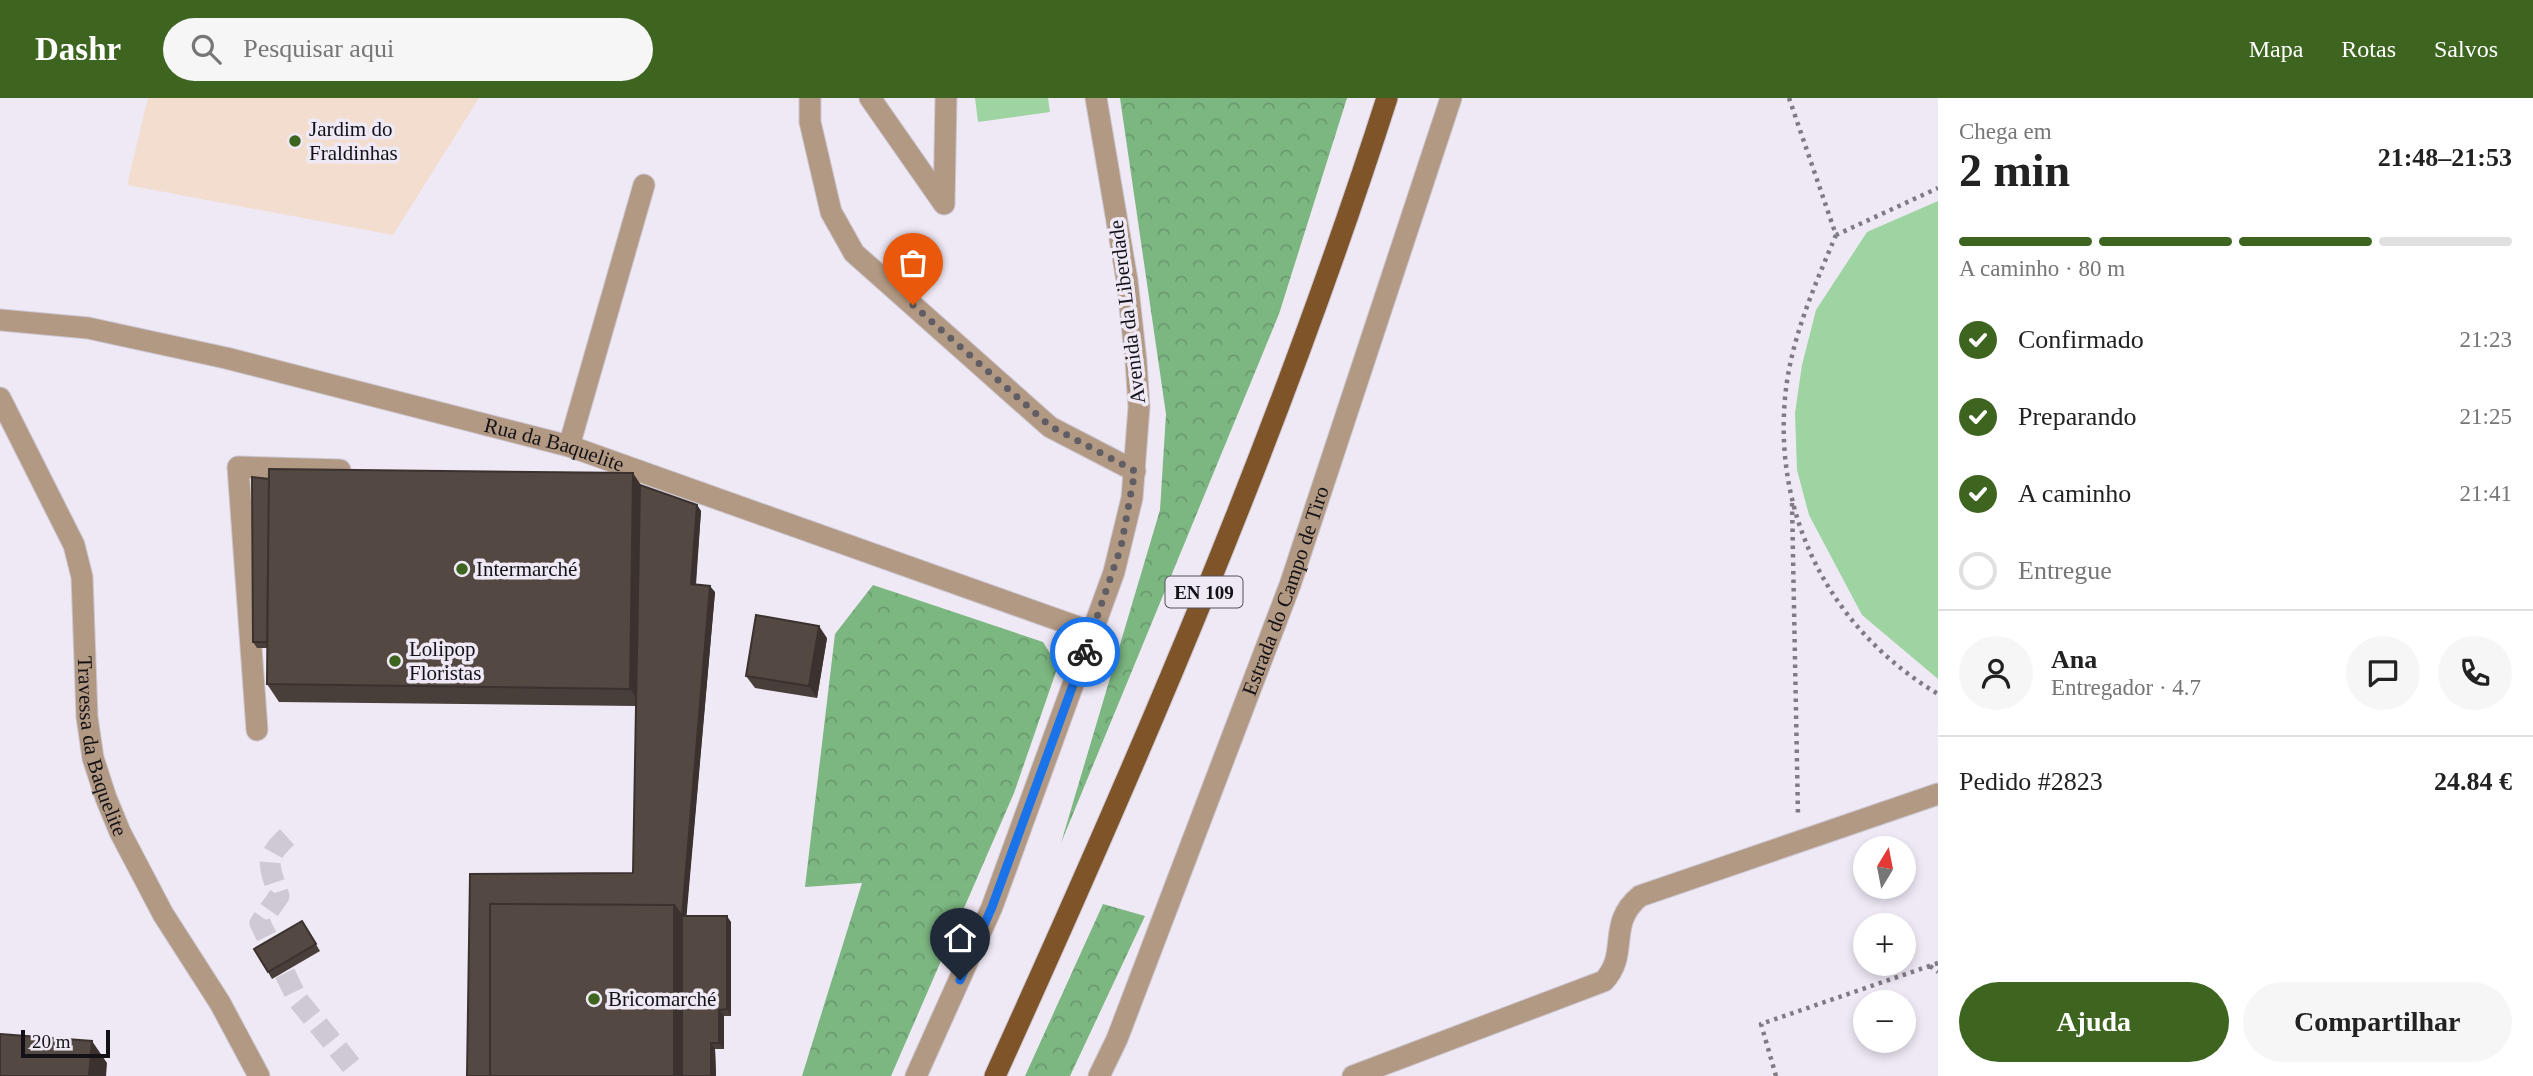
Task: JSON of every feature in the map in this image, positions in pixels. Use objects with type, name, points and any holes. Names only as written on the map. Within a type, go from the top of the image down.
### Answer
[{"type":"main road","name":"EN 109","points":[[995,1076],[1059,935],[1215,565],[1315,302],[1387,98]]},
{"type":"street","points":[[810,98],[810,122],[831,212],[854,253],[1050,426],[1135,471]]},
{"type":"street","points":[[870,98],[944,204],[946,98]]},
{"type":"street","name":"Avenida da Liberdade","points":[[916,1076],[992,907],[1092,632],[1121,547],[1135,471],[1139,407],[1136,361],[1127,280],[1096,98]]},
{"type":"street","name":"Estrada do Campo de Tiro","points":[[1103,1073],[1290,585],[1451,98]]},
{"type":"street","points":[[569,446],[643,185]]},
{"type":"street","name":"Rua da Baquelite","points":[[0,320],[88,328],[226,358],[569,446],[1092,632]]},
{"type":"street","name":"Travessa da Baquelite","points":[[0,398],[74,545],[82,577],[87,717],[93,758],[106,799],[120,832],[163,914],[225,1013],[258,1076]]},
{"type":"street","points":[[257,730],[238,467],[357,471]]},
{"type":"street","points":[[1353,1076],[1604,981],[1613,971],[1617,959],[1623,914],[1626,907],[1640,895],[1938,794]]},
{"type":"path","points":[[1789,98],[1836,235]]},
{"type":"path","points":[[1799,841],[1791,496],[1785,445],[1785,397],[1795,342],[1812,291],[1836,235],[1938,188]]},
{"type":"path","points":[[1791,496],[1807,547],[1831,595],[1863,636],[1905,674],[1938,694]]},
{"type":"path","points":[[1776,1076],[1761,1024],[1938,963]]},
{"type":"path","points":[[1929,966],[1938,972]]},
{"type":"shaded area","name":"Jardim do Fraldinhas","points":[[148,98],[479,98],[393,235],[127,185]]},
{"type":"green space","points":[[975,98],[1048,98],[1050,112],[978,122]]},
{"type":"green space","points":[[1120,98],[1347,98],[1279,314],[1061,843],[1160,510],[1166,414]]},
{"type":"green space","points":[[1938,201],[1938,679],[1862,615],[1809,515],[1797,470],[1795,413],[1802,365],[1816,310],[1867,232]]},
{"type":"green space","points":[[873,585],[1043,642],[1058,666],[1014,793],[891,1076],[802,1076],[862,883],[805,887],[835,634]]},
{"type":"green space","points":[[1103,904],[1145,916],[1070,1076],[1025,1076]]},
{"type":"building","name":"Intermarché","points":[[269,469],[633,473],[630,689],[267,684]]},
{"type":"building","points":[[252,477],[269,479],[267,642],[253,642]]},
{"type":"building","points":[[640,485],[697,505],[691,584],[710,586],[682,916],[674,905],[490,904],[490,1076],[467,1076],[470,874],[633,873]]},
{"type":"building","points":[[756,615],[819,626],[809,686],[746,676]]},
{"type":"building","name":"Bricomarché","points":[[490,904],[674,905],[674,1076],[490,1076]]},
{"type":"building","points":[[682,916],[727,916],[727,1009],[719,1010],[719,1043],[711,1043],[711,1076],[682,1076]]},
{"type":"building","points":[[302,921],[316,944],[268,972],[254,949]]},
{"type":"building","points":[[0,1034],[92,1041],[89,1076],[0,1076]]},
{"type":"tunnel","points":[[287,837],[274,852],[270,864],[279,896],[260,923],[298,1000],[355,1070]]},
{"type":"way so far","points":[[913,305],[1050,426],[1135,471],[1121,547],[1085,652]]},
{"type":"place","name":"Jardim do Fraldinhas","points":[[295,141]]},
{"type":"place","name":"Intermarché","points":[[462,569]]},
{"type":"place","name":"Lolipop Floristas","points":[[395,661]]},
{"type":"place","name":"Bricomarché","points":[[594,999]]},
{"type":"route","points":[[960,980],[992,907],[1085,652]]}]
